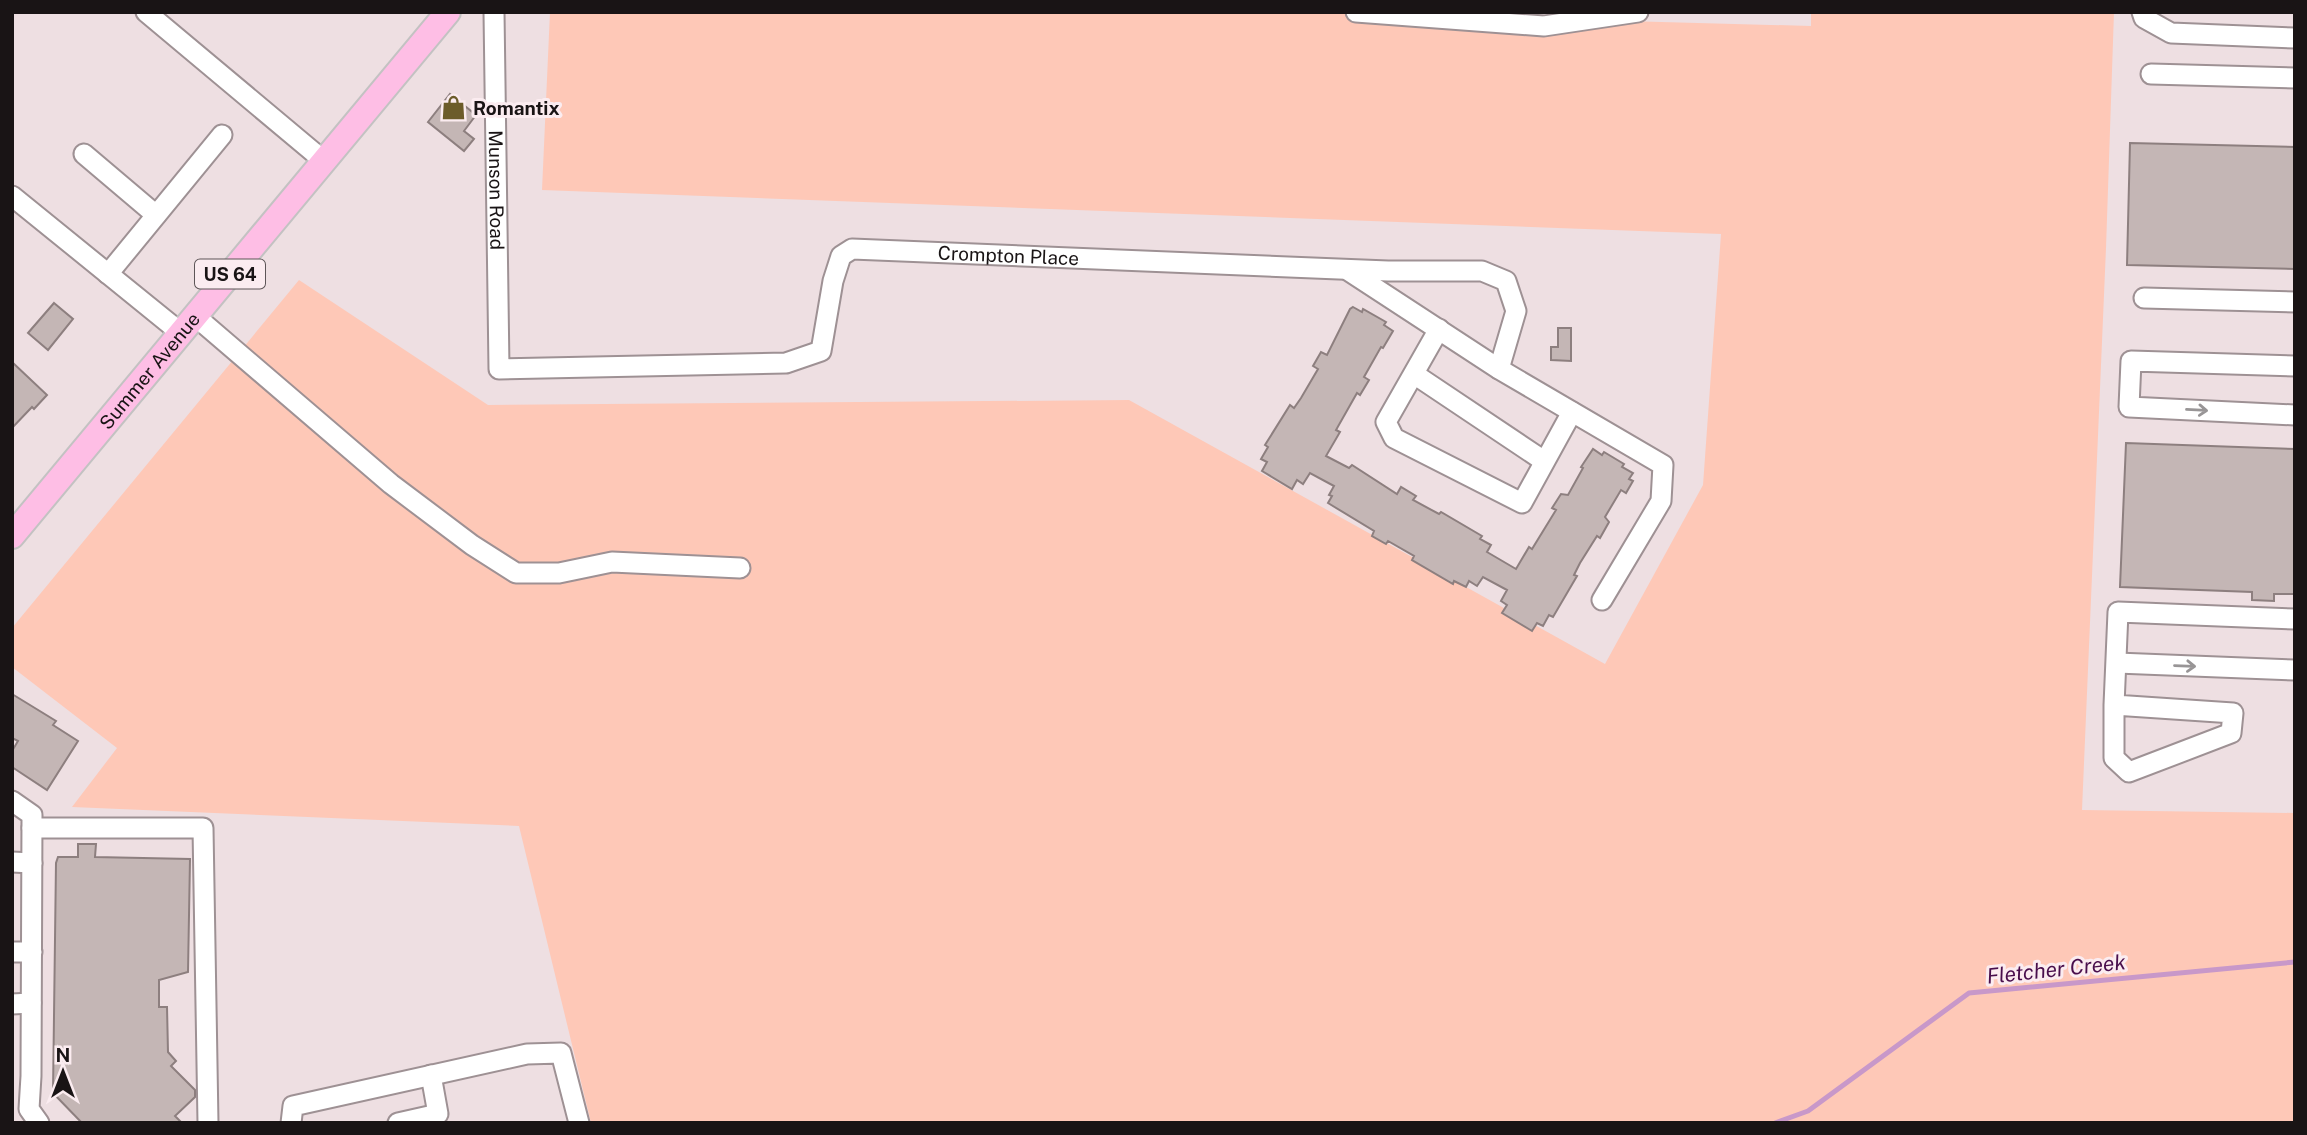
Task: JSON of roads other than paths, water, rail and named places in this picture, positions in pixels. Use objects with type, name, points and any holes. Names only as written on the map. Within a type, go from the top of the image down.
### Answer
[{"type":"main road","name":"Summer Avenue","points":[[12,536],[448,12]]},
{"type":"street","points":[[146,12],[324,161]]},
{"type":"street","name":"Munson Road","points":[[494,12],[499,369]]},
{"type":"street","points":[[1356,12],[1544,26],[1638,12]]},
{"type":"street","points":[[2142,12],[2144,18],[2172,33],[2295,38]]},
{"type":"street","points":[[2151,74],[2295,78]]},
{"type":"street","points":[[108,274],[222,135]]},
{"type":"street","points":[[84,154],[156,215]]},
{"type":"street","points":[[12,195],[108,274],[188,325],[391,484],[472,545],[516,573],[559,573],[612,562],[740,568]]},
{"type":"street","name":"Crompton Place","points":[[499,369],[786,363],[821,351],[833,281],[841,256],[852,249],[1347,269],[1482,271],[1506,281],[1516,311],[1499,369]]},
{"type":"street","points":[[1347,269],[1499,369],[1663,465],[1661,501],[1602,600]]},
{"type":"street","points":[[2144,298],[2295,303]]},
{"type":"street","points":[[1439,329],[1386,422],[1394,438],[1522,503],[1572,411]]},
{"type":"street","points":[[2295,366],[2131,361],[2129,407],[2295,415]]},
{"type":"street","points":[[1414,374],[1544,461]]},
{"type":"street","points":[[2114,705],[2233,713],[2231,733],[2129,772],[2114,758],[2114,705],[2118,612],[2295,619]]},
{"type":"street","points":[[2117,663],[2295,670]]},
{"type":"street","points":[[12,801],[32,815],[32,828],[22,863],[22,1055],[30,1120]]},
{"type":"street","points":[[32,828],[203,828],[208,1123]]},
{"type":"street","points":[[291,1123],[293,1106],[527,1054],[561,1053],[579,1123]]},
{"type":"street","points":[[398,1123],[439,1119],[431,1075]]},
{"type":"waterway","name":"Fletcher Creek","points":[[1775,1123],[1808,1111],[1969,993],[2295,962]]},
{"type":"place","name":"Romantix","points":[[453,108]]}]
